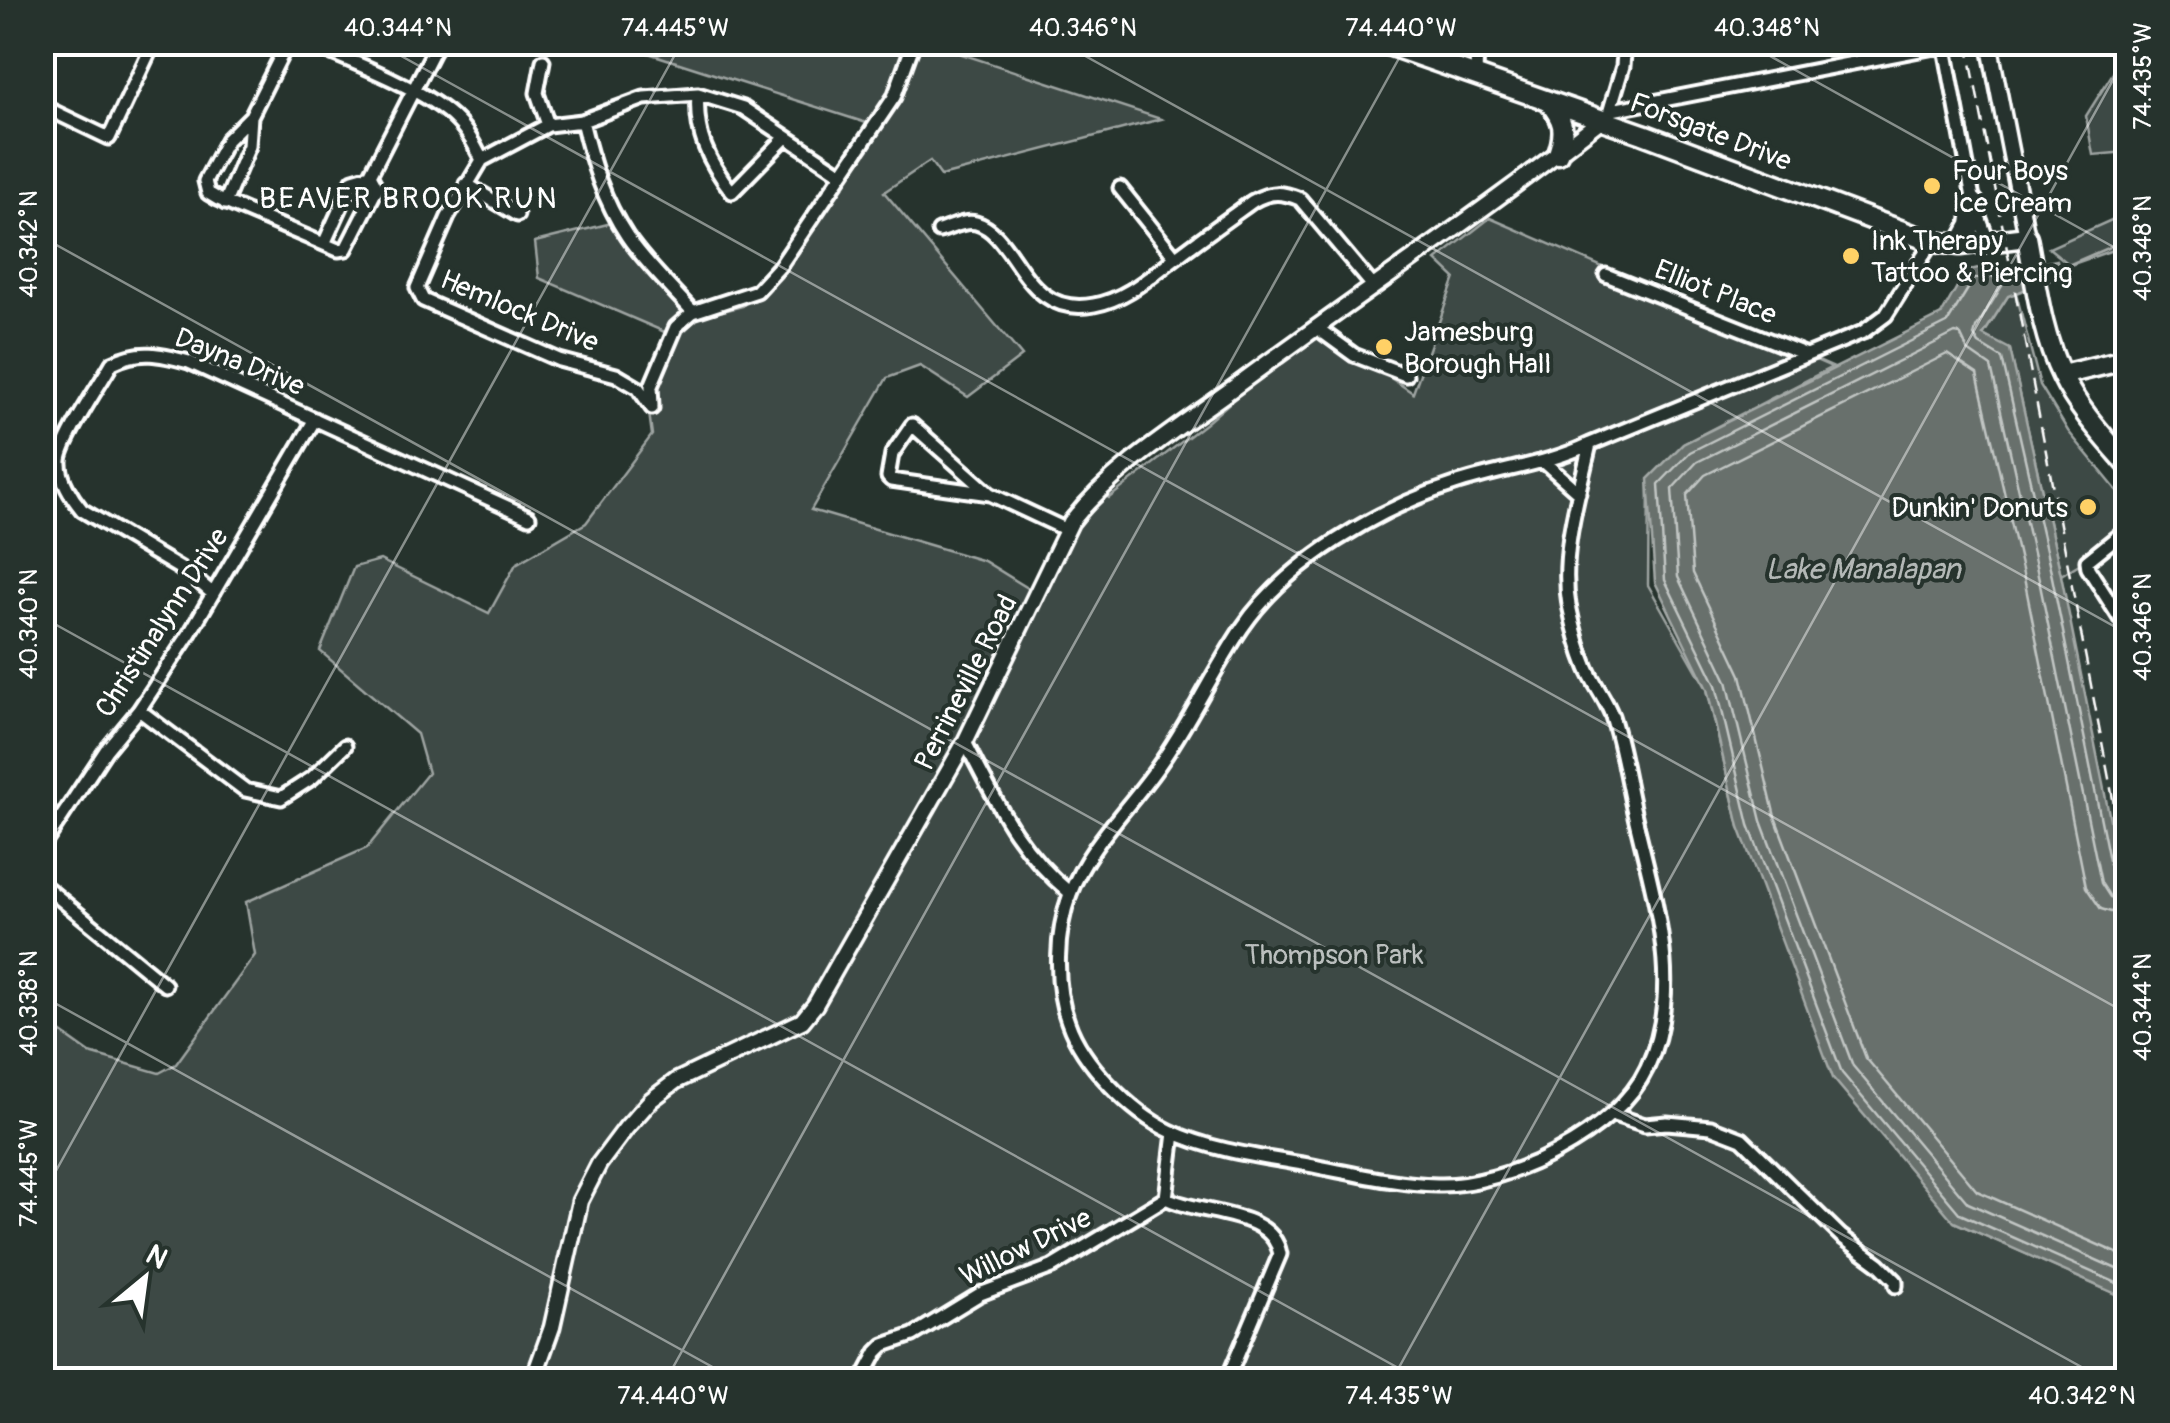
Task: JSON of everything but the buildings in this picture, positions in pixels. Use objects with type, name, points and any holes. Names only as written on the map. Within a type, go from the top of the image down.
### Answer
[{"type":"main road","name":"Forsgate Drive","points":[[1379,42],[1548,101],[1607,115],[1932,242],[1960,245],[2027,238]]},
{"type":"main road","points":[[1548,101],[1561,117],[1564,128],[1558,154]]},
{"type":"main road","points":[[1960,245],[1972,225],[1974,203]]},
{"type":"main road","points":[[2027,238],[2050,346],[2062,376],[2128,466]]},
{"type":"main road","points":[[2062,376],[2128,358]]},
{"type":"street","points":[[42,106],[109,138],[154,42]]},
{"type":"street","points":[[288,42],[250,116],[227,140],[205,181],[208,192],[338,250],[346,249],[376,188],[370,175]]},
{"type":"street","points":[[305,42],[328,47],[456,118],[482,160]]},
{"type":"street","points":[[324,244],[354,180],[370,175],[438,42]]},
{"type":"street","points":[[582,121],[594,169],[609,206],[628,238],[692,312],[757,291],[780,266],[894,97],[914,42]]},
{"type":"street","points":[[1476,76],[1477,42]]},
{"type":"street","points":[[1625,42],[1607,115],[1944,44],[1974,203],[1988,242]]},
{"type":"street","points":[[1988,42],[2027,238]]},
{"type":"street","points":[[543,60],[537,94],[548,126]]},
{"type":"street","points":[[698,94],[696,114],[701,142],[712,167],[732,192],[786,137]]},
{"type":"street","name":"Hemlock Drive","points":[[692,312],[676,326],[654,377],[652,408],[638,388],[616,375],[560,360],[423,300],[417,288],[448,217],[482,160],[548,126],[582,121],[644,98],[698,94],[743,108],[842,174]]},
{"type":"street","name":"Perrineville Road","points":[[533,1380],[552,1328],[580,1200],[599,1164],[651,1100],[676,1081],[802,1021],[830,982],[965,742],[1068,530],[1087,502],[1113,478],[1607,115]]},
{"type":"street","points":[[225,202],[250,146],[250,116]]},
{"type":"street","points":[[466,184],[517,215]]},
{"type":"street","points":[[1120,188],[1175,257]]},
{"type":"street","points":[[939,231],[961,224],[978,224],[990,232],[1034,287],[1064,305],[1079,307],[1096,305],[1128,292],[1253,201],[1266,194],[1284,193],[1300,199],[1373,286]]},
{"type":"street","points":[[1590,444],[1579,492],[1567,588],[1586,666],[1612,714],[1659,922],[1666,980],[1662,1026],[1645,1072],[1614,1115],[1565,1148],[1488,1179],[1443,1186],[1300,1164],[1174,1133],[1147,1119],[1100,1074],[1068,1024],[1057,962],[1070,893],[1109,829],[1193,715],[1243,626],[1296,567],[1387,511],[1427,494],[1544,462],[1863,332],[1886,315],[1932,242]]},
{"type":"street","name":"Elliot Place","points":[[1606,275],[1807,354]]},
{"type":"street","points":[[1317,328],[1354,354],[1406,374]]},
{"type":"street","name":"Dayna Drive","points":[[212,593],[191,575],[82,510],[71,496],[60,461],[112,363],[144,352],[190,362],[530,518]]},
{"type":"street","name":"Christinalynn Drive","points":[[42,848],[106,750],[139,710],[315,419]]},
{"type":"street","points":[[990,494],[891,480],[888,477],[892,454],[912,425],[990,494],[1068,530]]},
{"type":"street","points":[[1544,462],[1579,492]]},
{"type":"street","points":[[2128,528],[2088,561],[2088,568],[2128,632]]},
{"type":"street","points":[[139,710],[244,790],[281,798],[312,778],[345,746]]},
{"type":"street","points":[[965,742],[1024,848],[1070,893]]},
{"type":"street","points":[[42,818],[54,826]]},
{"type":"street","points":[[42,884],[165,985]]},
{"type":"street","points":[[1614,1115],[1644,1125],[1710,1127],[1742,1139],[1841,1236],[1879,1264],[1896,1281],[1896,1286]]},
{"type":"street","points":[[1174,1133],[1166,1198],[1184,1208],[1246,1219],[1263,1226],[1277,1239],[1280,1254],[1227,1380]]},
{"type":"street","name":"Willow Drive","points":[[862,1380],[884,1345],[913,1335],[980,1294],[1052,1267],[1166,1198]]},
{"type":"shaded area","points":[[2127,535],[2127,619],[2121,624],[2128,634],[2127,879],[2061,575]]},
{"type":"green space","name":"Thompson Park","points":[[617,43],[928,43],[1161,119],[941,176],[930,161],[884,192],[1022,356],[968,397],[920,366],[887,378],[811,510],[984,561],[1036,593],[1067,530],[1105,495],[1109,498],[1206,423],[1317,328],[1413,393],[1455,278],[1436,260],[1490,218],[1832,367],[1683,444],[1649,479],[1648,585],[1707,689],[1739,827],[1954,1222],[2127,1299],[2127,1380],[43,1380],[42,1019],[90,1053],[159,1073],[176,1064],[255,955],[246,902],[367,848],[428,773],[417,734],[320,651],[354,567],[380,560],[489,613],[516,564],[586,523],[652,435],[647,398],[674,336],[539,278],[535,242],[612,223],[692,319],[743,306],[879,127]]},
{"type":"green space","points":[[2117,43],[2127,43],[2127,152],[2093,155],[2086,116],[2123,57]]},
{"type":"green space","points":[[2127,213],[2127,245],[2070,265],[2049,248]]},
{"type":"green space","points":[[2016,293],[2040,385],[2068,431],[2127,503],[2127,535],[2061,575],[2010,350],[1983,335],[2008,296]]},
{"type":"water","name":"Lake Manalapan","points":[[2057,260],[2061,276],[2008,296],[1983,335],[2010,349],[2061,575],[2127,904],[2127,1299],[1954,1222],[1833,1078],[1739,827],[1707,689],[1655,582],[1648,479],[1683,444],[1941,315],[1966,271],[1994,264],[2003,271]]},
{"type":"waterway","points":[[2059,269],[2128,239]]},
{"type":"railway","points":[[1967,42],[2128,877]]},
{"type":"place","name":"Four Boys Ice Cream","points":[[1932,186]]},
{"type":"place","name":"Ink Therapy Tattoo & Piercing","points":[[1851,256]]},
{"type":"place","name":"Jamesburg Borough Hall","points":[[1384,347]]},
{"type":"place","name":"Dunkin' Donuts","points":[[2088,507]]},
{"type":"district","name":"BEAVER BROOK RUN","points":[[409,198]]}]
